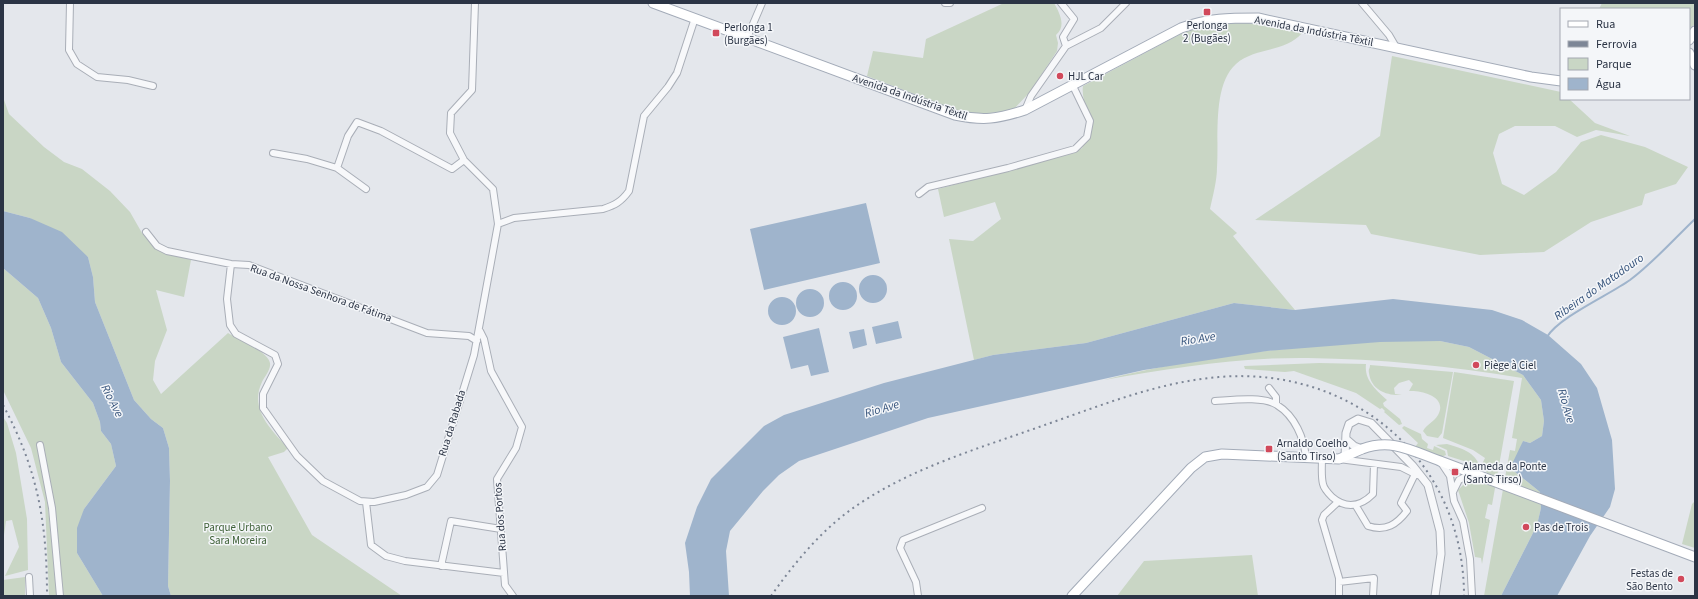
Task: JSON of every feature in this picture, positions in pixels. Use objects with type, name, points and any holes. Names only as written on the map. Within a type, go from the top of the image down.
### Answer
[{"type":"main road","name":"Avenida da Indústria Têxtil","points":[[653,3],[955,115],[975,119],[1000,119],[1025,110],[1181,28],[1197,22],[1223,18],[1258,18],[1531,77],[1560,80]]},
{"type":"main road","points":[[1690,55],[1695,65]]},
{"type":"main road","points":[[1072,596],[1191,468],[1205,457],[1222,454],[1342,458],[1376,444],[1398,445],[1695,557]]},
{"type":"street","points":[[70,3],[69,50],[77,64],[97,77],[128,80],[153,86]]},
{"type":"street","name":"Rua da Rabada","points":[[231,264],[227,299],[230,325],[236,334],[275,355],[278,364],[263,394],[263,408],[297,456],[309,470],[340,492],[360,501],[366,502],[374,502],[406,495],[427,487],[437,475],[480,331],[498,224],[493,189],[464,160],[450,133],[451,113],[472,90],[475,3]]},
{"type":"street","points":[[747,38],[762,3]]},
{"type":"street","points":[[945,3],[950,3]]},
{"type":"street","points":[[1061,3],[1074,19],[1063,37],[1066,46]]},
{"type":"street","points":[[1025,110],[1031,96],[1066,46],[1101,28],[1126,3]]},
{"type":"street","points":[[1362,3],[1389,35],[1396,47]]},
{"type":"street","points":[[498,224],[514,218],[603,209],[615,205],[623,200],[629,191],[644,116],[668,87],[677,73],[695,18]]},
{"type":"street","points":[[919,194],[928,187],[1008,168],[1075,149],[1087,136],[1090,121],[1073,86]]},
{"type":"street","points":[[337,168],[348,136],[357,122],[381,131],[452,169],[464,160]]},
{"type":"street","points":[[273,153],[307,159],[337,168],[366,189]]},
{"type":"street","name":"Rua da Nossa Senhora de Fátima","points":[[146,232],[157,246],[166,251],[231,264],[248,265],[427,333],[469,336],[477,341]]},
{"type":"street","name":"Rua dos Portos","points":[[480,331],[484,339],[491,371],[522,426],[516,448],[497,479],[505,585],[513,596]]},
{"type":"street","points":[[1269,388],[1276,397],[1276,404]]},
{"type":"street","points":[[1215,401],[1248,400],[1276,404],[1288,415],[1305,442],[1306,458]]},
{"type":"street","points":[[1424,480],[1401,467],[1342,458],[1349,424],[1358,419],[1371,423],[1409,462],[1424,480],[1428,485],[1440,531],[1441,554],[1435,596]]},
{"type":"street","points":[[1346,438],[1354,446],[1362,449],[1360,455],[1365,462]]},
{"type":"street","points":[[40,445],[52,508],[60,596]]},
{"type":"street","points":[[1322,458],[1323,485],[1327,492],[1338,502],[1347,506],[1356,506],[1373,494],[1374,464]]},
{"type":"street","points":[[1440,461],[1450,476],[1453,492],[1463,521],[1470,559],[1472,596]]},
{"type":"street","points":[[1401,467],[1409,462]]},
{"type":"street","points":[[1356,506],[1368,526],[1384,528],[1396,524],[1407,511],[1401,503],[1415,474]]},
{"type":"street","points":[[1453,492],[1459,480],[1475,474]]},
{"type":"street","points":[[366,502],[371,545],[386,556],[441,566],[504,573]]},
{"type":"street","points":[[1338,502],[1324,515],[1322,520],[1339,578],[1339,596]]},
{"type":"street","points":[[918,596],[916,582],[900,548],[900,543],[903,540],[982,508]]},
{"type":"street","points":[[441,566],[451,521],[501,529]]},
{"type":"street","points":[[29,577],[30,596]]},
{"type":"street","points":[[1339,582],[1374,578],[1373,596]]},
{"type":"green space","points":[[1004,3],[1054,3],[1062,23],[1056,35],[1058,43],[1057,51],[1030,92],[1012,111],[978,114],[961,112],[867,76],[873,51],[923,58],[926,39]]},
{"type":"green space","points":[[1602,3],[1695,3],[1695,24],[1690,28],[1690,8],[1600,8]]},
{"type":"green space","points":[[1243,22],[1302,33],[1287,44],[1244,59],[1236,64],[1228,73],[1223,85],[1218,113],[1217,172],[1210,209],[1237,233],[1233,236],[1295,310],[1234,303],[1086,343],[993,355],[974,360],[949,239],[973,241],[1001,219],[995,202],[944,217],[938,189],[1074,153],[1082,148],[1092,130],[1084,101],[1083,86],[1188,30],[1215,23]]},
{"type":"green space","points":[[1392,56],[1560,92],[1560,100],[1570,100],[1595,123],[1630,136],[1596,130],[1577,137],[1555,126],[1515,126],[1499,134],[1493,153],[1502,184],[1524,195],[1556,172],[1581,142],[1601,135],[1645,147],[1688,167],[1676,184],[1645,194],[1642,205],[1591,222],[1544,252],[1480,255],[1371,234],[1366,225],[1255,220],[1380,136]]},
{"type":"green space","name":"Parque Urbano Sara Moreira","points":[[3,97],[9,114],[44,147],[64,162],[82,169],[110,191],[130,212],[142,233],[154,247],[191,260],[184,297],[156,290],[167,330],[155,361],[153,380],[161,394],[228,333],[252,346],[264,355],[268,359],[270,366],[259,392],[258,401],[260,410],[269,426],[288,448],[284,452],[268,457],[312,535],[402,596],[171,596],[168,586],[170,481],[169,448],[163,428],[151,419],[134,400],[95,302],[93,277],[88,257],[30,218],[3,211]]},
{"type":"green space","points":[[3,268],[38,298],[51,328],[61,362],[93,403],[100,422],[101,431],[111,444],[116,466],[84,509],[77,553],[103,596],[61,596],[40,442],[37,444],[46,487],[57,596],[49,596],[45,502],[31,448],[3,390]]},
{"type":"green space","points":[[1406,340],[1440,341],[1469,347],[1523,375],[1541,400],[1544,421],[1542,436],[1530,443],[1523,441],[1514,471],[1540,492],[1541,508],[1537,525],[1501,596],[1484,596],[1510,450],[1515,451],[1517,439],[1512,438],[1522,378],[1415,364],[1362,360],[1282,358],[1206,364],[1104,380],[1178,364],[1254,352]]},
{"type":"green space","points":[[1319,363],[1366,364],[1369,380],[1387,400],[1383,403],[1384,406],[1400,419],[1402,424],[1399,425],[1384,412],[1385,411],[1382,408],[1380,409],[1356,393],[1294,371],[1285,372],[1245,369],[1244,366]]},
{"type":"green space","points":[[1370,365],[1453,372],[1442,433],[1438,438],[1427,436],[1423,431],[1438,415],[1440,404],[1437,399],[1427,393],[1409,391],[1413,384],[1409,380],[1399,383],[1394,388],[1395,394],[1402,395],[1385,393],[1381,391],[1376,388],[1370,379]]},
{"type":"green space","points":[[1454,372],[1514,381],[1492,505],[1488,504],[1485,518],[1490,520],[1482,564],[1481,558],[1475,557],[1469,523],[1458,490],[1468,480],[1472,479],[1487,484],[1487,474],[1483,462],[1485,458],[1473,450],[1443,438]]},
{"type":"green space","points":[[3,417],[7,423],[16,453],[27,519],[28,570],[5,576],[19,547],[12,520],[6,521],[3,542]]},
{"type":"green space","points":[[1404,426],[1421,434],[1422,439],[1428,444],[1427,448],[1433,450],[1434,446],[1445,451],[1446,455],[1441,457],[1415,447],[1418,443],[1402,428]]},
{"type":"green space","points":[[1447,444],[1465,450],[1473,456],[1480,465],[1482,472],[1470,463],[1448,456],[1447,450],[1436,445]]},
{"type":"green space","points":[[1695,501],[1695,548],[1682,544],[1692,504]]},
{"type":"green space","points":[[1252,555],[1258,596],[1117,596],[1144,561]]},
{"type":"green space","points":[[25,577],[25,596],[3,596],[3,580]]},
{"type":"water","points":[[866,203],[880,263],[764,290],[750,229]]},
{"type":"water","name":"Rio Ave","points":[[3,211],[30,218],[62,232],[88,257],[93,277],[95,302],[134,400],[151,419],[163,428],[169,448],[170,481],[168,586],[171,596],[103,596],[77,553],[77,528],[84,509],[116,466],[111,444],[101,431],[100,422],[93,403],[61,362],[51,328],[38,298],[3,268]]},
{"type":"water","points":[[873,275],[883,279],[887,289],[883,299],[873,303],[863,299],[859,289],[863,279]]},
{"type":"water","points":[[843,282],[853,286],[857,296],[853,306],[843,310],[833,306],[829,296],[833,286]]},
{"type":"water","points":[[810,289],[820,293],[824,303],[820,313],[810,317],[800,313],[796,303],[800,293]]},
{"type":"water","points":[[782,297],[792,301],[796,311],[792,321],[782,325],[772,321],[768,311],[772,301]]},
{"type":"water","name":"Rio Ave","points":[[1393,299],[1492,310],[1522,320],[1548,335],[1581,364],[1597,388],[1612,440],[1615,489],[1610,507],[1590,536],[1557,596],[1501,596],[1537,525],[1541,508],[1540,492],[1514,471],[1513,462],[1523,441],[1530,443],[1542,436],[1544,421],[1541,400],[1523,375],[1469,347],[1440,341],[1380,342],[1267,351],[1144,370],[928,418],[799,461],[779,475],[763,491],[730,531],[726,551],[729,596],[690,596],[689,572],[685,543],[697,507],[711,479],[764,426],[784,415],[884,383],[993,355],[1086,343],[1234,303],[1295,310]]},
{"type":"water","points":[[898,321],[902,338],[876,344],[872,327]]},
{"type":"water","points":[[819,328],[829,372],[811,376],[808,365],[791,369],[783,337]]},
{"type":"water","points":[[864,329],[867,345],[853,349],[849,332]]},
{"type":"waterway","name":"Ribeira do Matadouro","points":[[1547,337],[1553,329],[1573,314],[1621,286],[1639,273],[1695,219]]},
{"type":"railway","points":[[771,596],[816,540],[838,520],[871,497],[917,472],[965,453],[1128,396],[1173,384],[1219,377],[1268,378],[1313,387],[1355,405],[1391,431],[1422,464],[1444,502],[1459,547],[1464,596]]},
{"type":"railway","points":[[3,405],[25,452],[38,498],[45,544],[47,596]]},
{"type":"place","name":"Perlonga 2 (Bugães)","points":[[1207,12]]},
{"type":"place","name":"Perlonga 1 (Burgães)","points":[[716,33]]},
{"type":"place","name":"HJL Car","points":[[1060,76]]},
{"type":"place","name":"Piège à Ciel","points":[[1476,365]]},
{"type":"place","name":"Arnaldo Coelho (Santo Tirso)","points":[[1269,449]]},
{"type":"place","name":"Alameda da Ponte (Santo Tirso)","points":[[1455,472]]},
{"type":"place","name":"Pas de Trois","points":[[1526,527]]},
{"type":"place","name":"Festas de São Bento","points":[[1681,579]]}]
